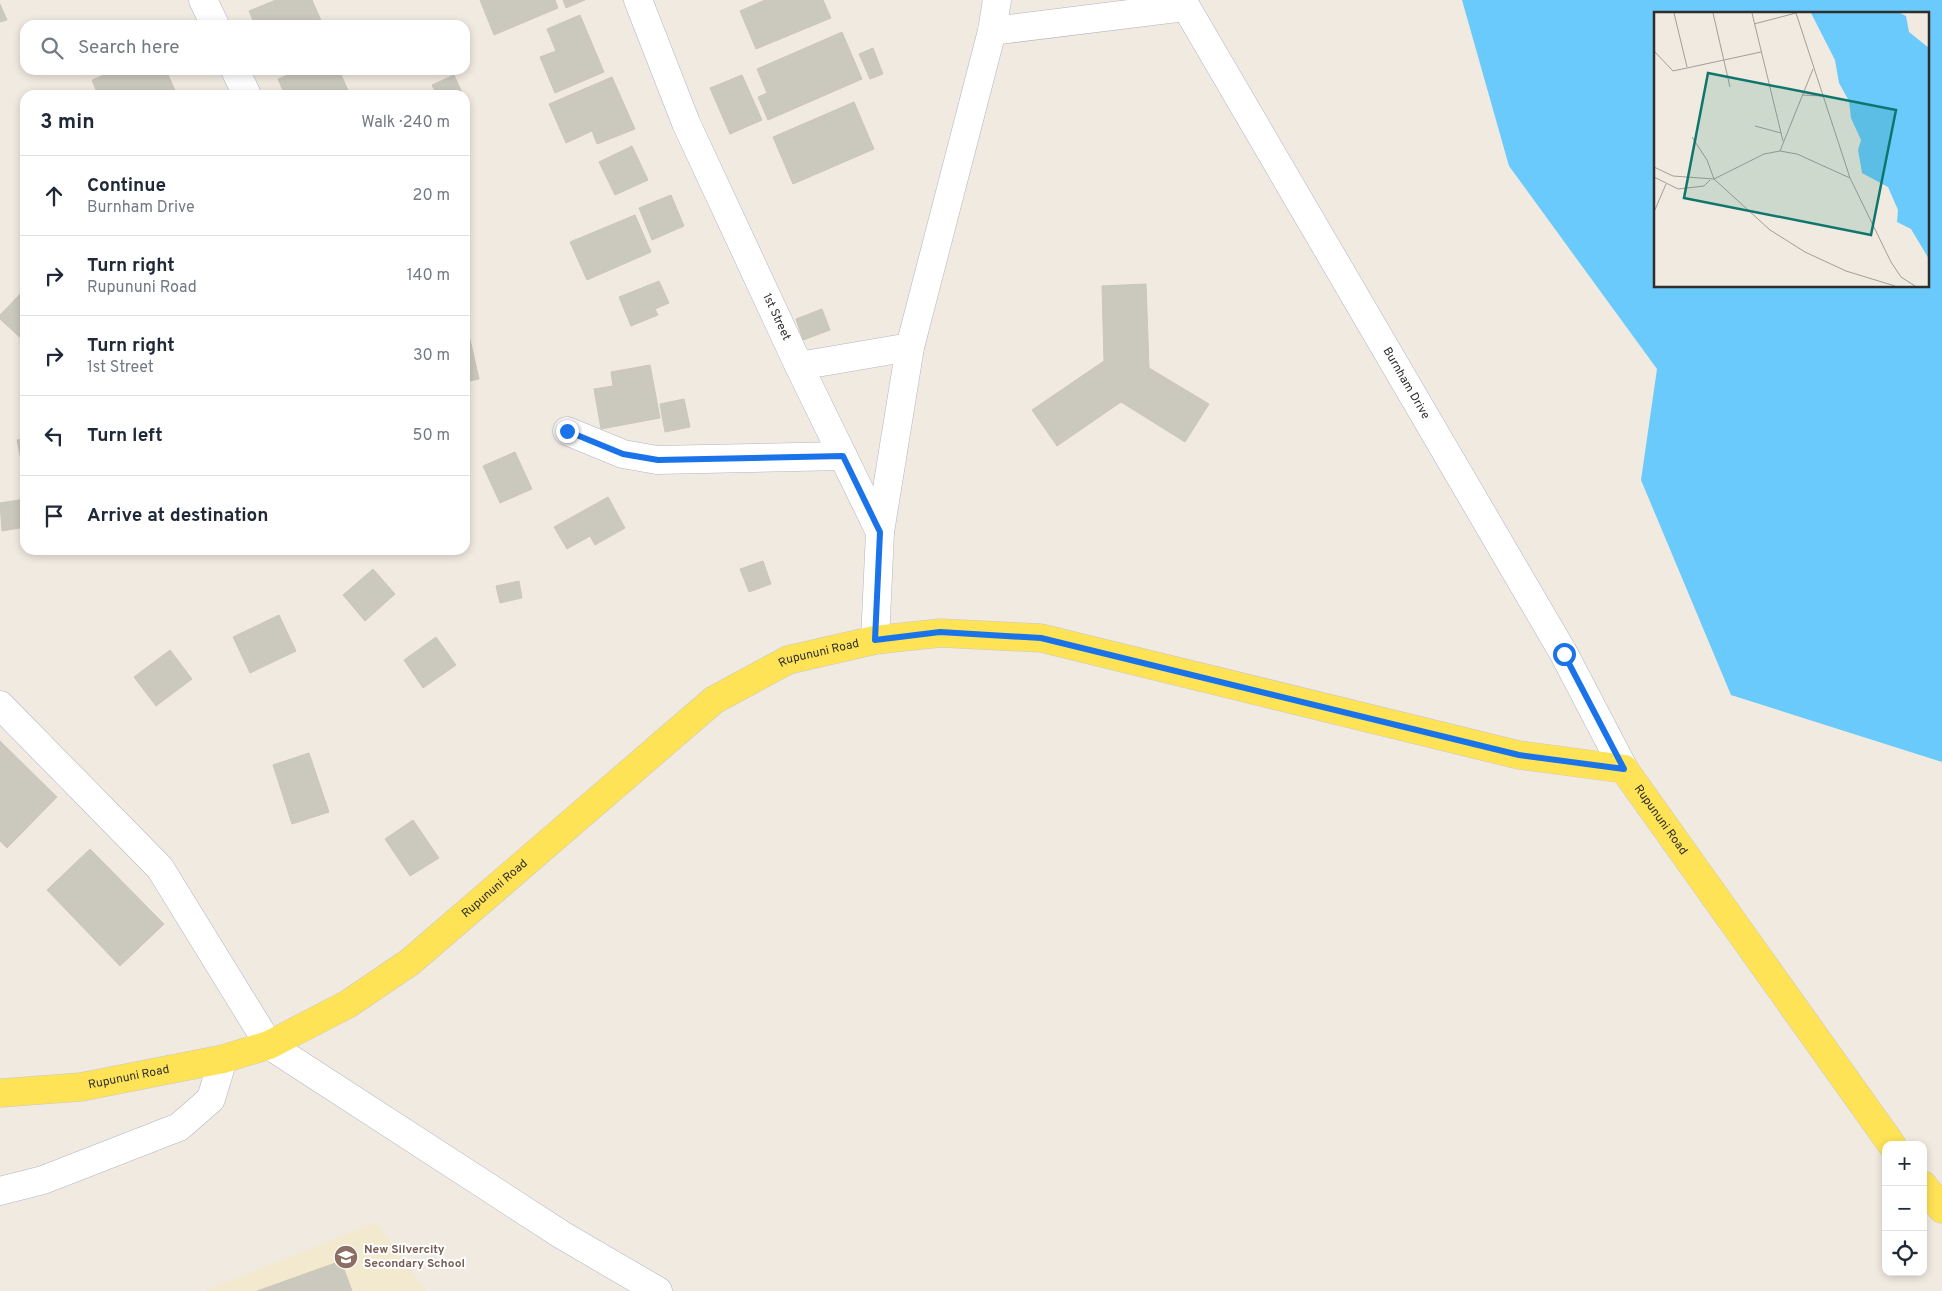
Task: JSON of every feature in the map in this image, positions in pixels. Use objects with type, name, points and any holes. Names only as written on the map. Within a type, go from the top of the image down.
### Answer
[{"type":"main road","name":"Rupununi Road","points":[[0,1093],[81,1087],[223,1058],[269,1045],[348,1004],[410,962],[714,700],[788,660],[875,640],[940,632],[1041,638],[1519,755],[1624,769],[1889,1141]]},
{"type":"main road","points":[[1924,1186],[1942,1209]]},
{"type":"street","points":[[203,0],[213,20]]},
{"type":"street","name":"1st Street","points":[[638,0],[686,122],[799,366],[880,532],[875,640]]},
{"type":"street","points":[[880,532],[910,347],[992,31],[997,0]]},
{"type":"street","points":[[992,31],[1184,3]]},
{"type":"street","name":"Burnham Drive","points":[[1184,3],[1564,654],[1624,769]]},
{"type":"street","points":[[237,75],[245,90]]},
{"type":"street","points":[[799,366],[910,347]]},
{"type":"street","points":[[567,431],[623,454],[658,460],[843,456]]},
{"type":"street","points":[[0,705],[160,868],[269,1045],[562,1235],[658,1291]]},
{"type":"street","points":[[0,1191],[43,1180],[179,1127],[211,1099],[223,1058]]},
{"type":"shaded area","name":"New Silvercity Secondary School","points":[[376,1222],[426,1291],[204,1291]]},
{"type":"water","points":[[1462,0],[1942,0],[1942,762],[1731,695],[1641,480],[1657,369],[1509,166]]},
{"type":"building","points":[[276,0],[312,0],[321,20],[253,20],[249,11]]},
{"type":"building","points":[[480,0],[555,0],[558,8],[494,35]]},
{"type":"building","points":[[563,0],[585,0],[566,8]]},
{"type":"building","points":[[765,0],[823,0],[831,18],[756,49],[740,11]]},
{"type":"building","points":[[0,4],[7,20],[0,22]]},
{"type":"building","points":[[580,15],[604,72],[555,93],[540,57],[556,51],[547,29]]},
{"type":"building","points":[[842,32],[862,79],[768,120],[758,97],[767,93],[757,69]]},
{"type":"building","points":[[873,48],[883,74],[870,79],[859,54]]},
{"type":"building","points":[[104,75],[168,75],[175,90],[96,90],[92,80]]},
{"type":"building","points":[[288,75],[341,75],[348,90],[283,90],[278,79]]},
{"type":"building","points":[[454,75],[461,90],[434,90],[432,85]]},
{"type":"building","points":[[742,75],[762,120],[730,134],[710,88]]},
{"type":"building","points":[[612,77],[635,129],[597,144],[592,131],[566,143],[549,104]]},
{"type":"building","points":[[854,102],[874,149],[793,184],[773,137]]},
{"type":"building","points":[[632,146],[648,180],[615,195],[599,162]]},
{"type":"building","points":[[671,195],[684,226],[652,240],[639,208]]},
{"type":"building","points":[[635,215],[651,252],[587,280],[570,242]]},
{"type":"building","points":[[659,281],[669,303],[655,309],[658,315],[631,326],[619,297]]},
{"type":"building","points":[[1146,284],[1149,368],[1209,404],[1185,442],[1121,402],[1057,446],[1032,410],[1104,361],[1102,286]]},
{"type":"building","points":[[20,294],[20,337],[0,319],[0,315]]},
{"type":"building","points":[[822,309],[830,330],[803,340],[796,319]]},
{"type":"building","points":[[470,339],[479,379],[470,381]]},
{"type":"building","points":[[650,365],[660,418],[601,429],[594,389],[613,386],[611,372]]},
{"type":"building","points":[[684,399],[690,427],[665,432],[660,404]]},
{"type":"building","points":[[17,440],[20,440],[20,455]]},
{"type":"building","points":[[515,452],[532,489],[500,503],[483,466]]},
{"type":"building","points":[[608,497],[625,528],[595,545],[590,536],[567,549],[554,527]]},
{"type":"building","points":[[20,500],[20,528],[2,531],[0,503]]},
{"type":"building","points":[[763,561],[771,584],[749,592],[740,569]]},
{"type":"building","points":[[373,569],[395,594],[365,621],[343,595]]},
{"type":"building","points":[[519,581],[522,598],[500,603],[496,586]]},
{"type":"building","points":[[279,615],[296,651],[250,673],[233,637]]},
{"type":"building","points":[[436,637],[456,665],[423,688],[404,660]]},
{"type":"building","points":[[170,650],[192,679],[156,706],[134,677]]},
{"type":"building","points":[[0,741],[57,797],[7,848],[0,841]]},
{"type":"building","points":[[309,753],[329,812],[292,824],[273,765]]},
{"type":"building","points":[[413,820],[439,858],[410,876],[385,839]]},
{"type":"building","points":[[90,849],[164,924],[120,966],[47,890]]},
{"type":"building","points":[[341,1261],[352,1291],[257,1291]]},
{"type":"place","name":"New Silvercity Secondary School","points":[[346,1257]]},
{"type":"route","points":[[567,431],[623,454],[658,460],[843,456],[880,532],[875,640],[940,632],[1041,638],[1519,755],[1624,769],[1564,654]]}]
